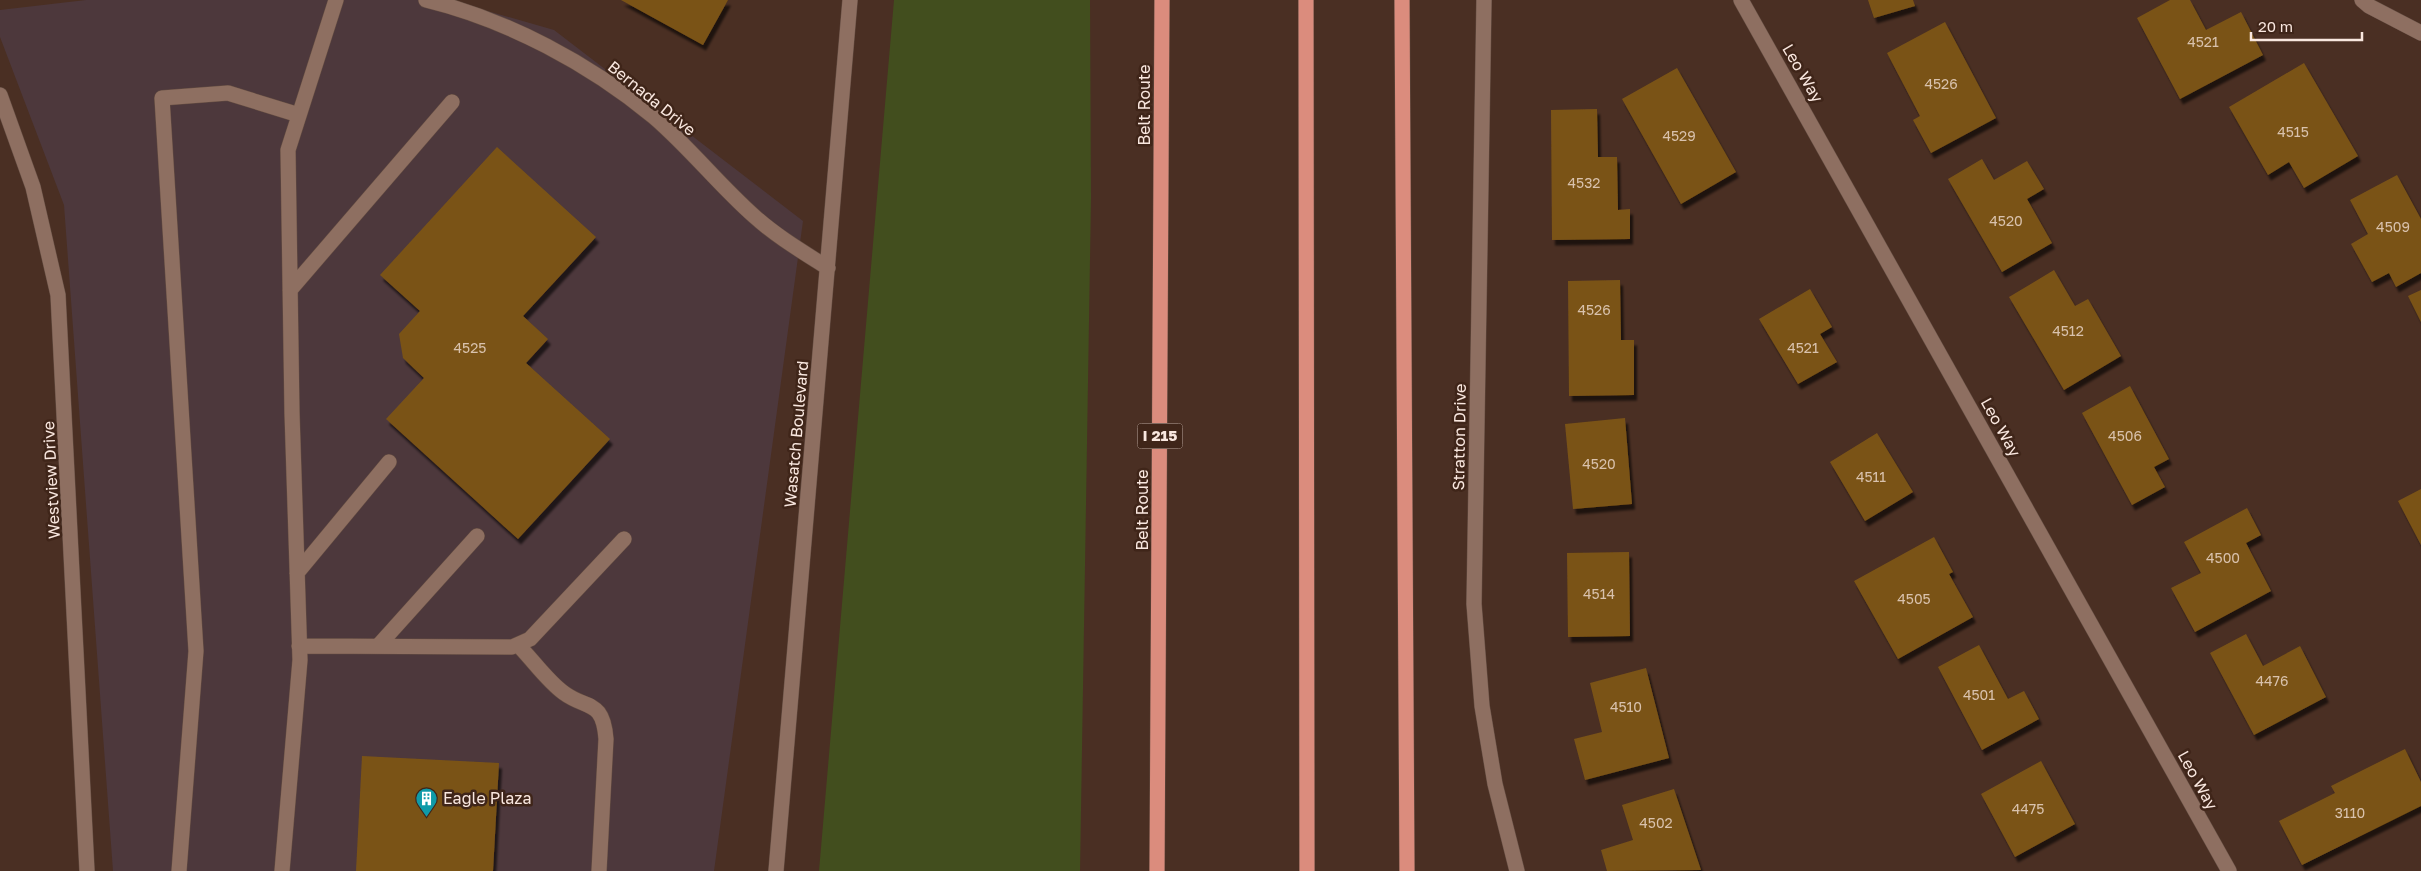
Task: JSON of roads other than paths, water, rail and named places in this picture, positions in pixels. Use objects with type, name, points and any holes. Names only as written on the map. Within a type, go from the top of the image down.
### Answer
[{"type":"highway","name":"Belt Route","points":[[1157,871],[1162,0]]},
{"type":"highway","points":[[1306,0],[1307,871]]},
{"type":"highway","points":[[1402,0],[1407,871]]},
{"type":"street","points":[[282,871],[300,646],[288,150],[336,0]]},
{"type":"street","name":"Bernada Drive","points":[[426,0],[474,15],[537,42],[590,71],[624,93],[684,145],[752,215],[828,268]]},
{"type":"street","name":"Wasatch Boulevard","points":[[776,871],[850,0]]},
{"type":"street","name":"Stratton Drive","points":[[1484,0],[1474,604],[1482,706],[1495,784],[1517,871]]},
{"type":"street","name":"Leo Way","points":[[1741,0],[2229,871]]},
{"type":"street","points":[[2362,0],[2369,6],[2421,33]]},
{"type":"street","points":[[179,871],[196,651],[162,98],[228,93],[299,115]]},
{"type":"street","name":"Westview Drive","points":[[0,95],[33,187],[58,294],[87,871]]},
{"type":"street","points":[[290,290],[452,102]]},
{"type":"street","points":[[297,573],[389,462]]},
{"type":"street","points":[[378,646],[477,536]]},
{"type":"street","points":[[300,646],[512,647],[530,638],[624,539]]},
{"type":"street","points":[[518,645],[565,694],[592,706],[605,726],[606,739],[599,871]]},
{"type":"place","name":"Eagle Plaza","points":[[427,817]]}]
